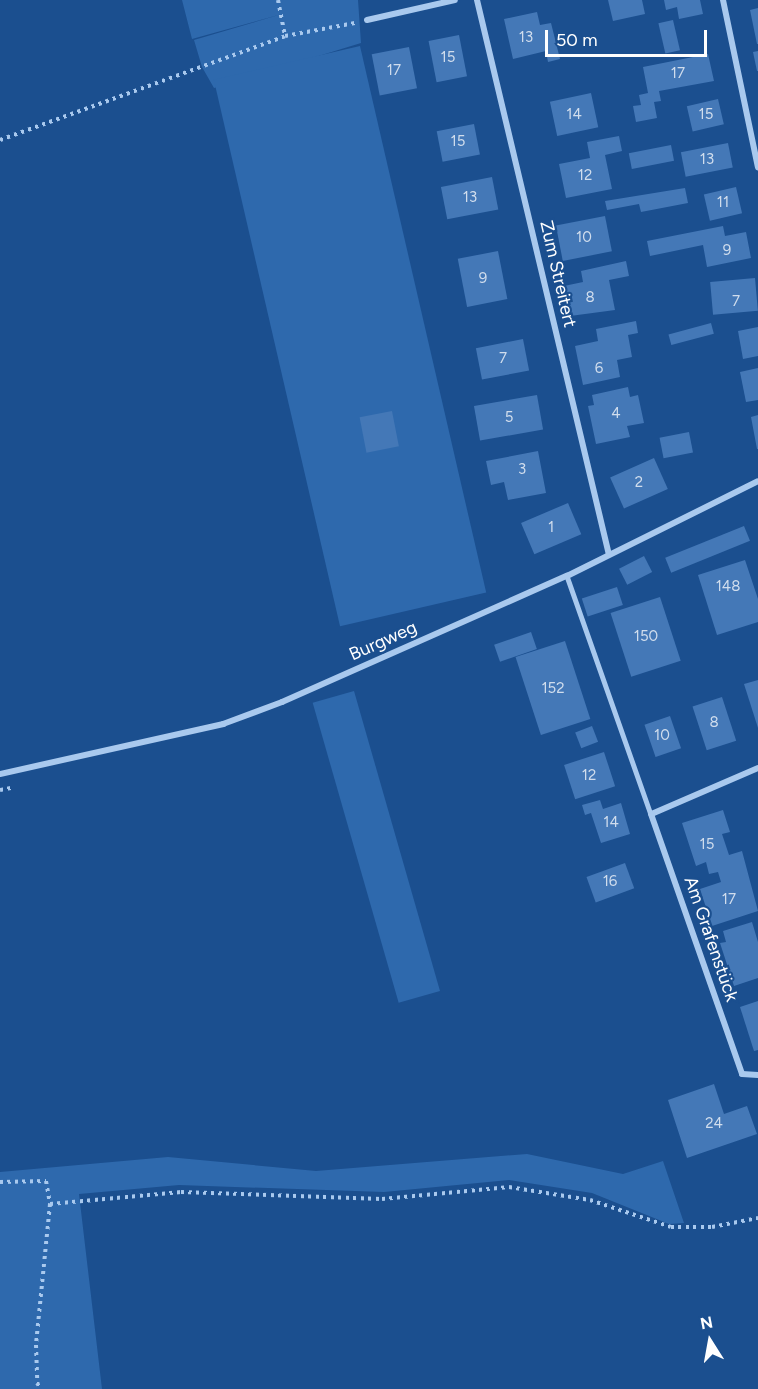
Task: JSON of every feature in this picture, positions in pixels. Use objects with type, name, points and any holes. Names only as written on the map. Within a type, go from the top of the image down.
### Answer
[{"type":"street","points":[[367,20],[454,0]]},
{"type":"street","name":"Zum Streitert","points":[[477,0],[609,555]]},
{"type":"street","points":[[723,0],[758,167]]},
{"type":"street","name":"Burgweg","points":[[0,774],[223,724],[331,681],[567,576],[758,481]]},
{"type":"street","points":[[651,814],[758,768]]},
{"type":"street","name":"Am Grafenstück","points":[[651,814],[742,1074],[758,1075]]},
{"type":"lane","name":"Am Grafenstück","points":[[567,576],[651,814]]},
{"type":"path","points":[[278,0],[285,36]]},
{"type":"path","points":[[0,140],[285,36],[367,20]]},
{"type":"path","points":[[0,1182],[46,1181],[50,1204],[36,1346],[37,1383],[41,1389]]},
{"type":"path","points":[[50,1204],[181,1192],[382,1199],[509,1186],[590,1200],[671,1227],[712,1227],[758,1218]]},
{"type":"shaded area","points":[[182,0],[358,0],[361,43],[214,88],[202,67],[194,40],[282,14],[192,39]]},
{"type":"shaded area","points":[[360,46],[486,593],[340,626],[214,80]]},
{"type":"shaded area","points":[[354,691],[440,991],[399,1003],[313,703]]},
{"type":"shaded area","points":[[527,1154],[623,1174],[663,1161],[684,1223],[669,1224],[592,1193],[509,1180],[384,1192],[179,1185],[79,1194],[102,1389],[0,1389],[0,1172],[168,1157],[316,1171]]},
{"type":"building","points":[[608,0],[642,0],[645,14],[613,21]]},
{"type":"building","points":[[664,0],[700,0],[703,14],[679,19],[677,7],[666,10]]},
{"type":"building","points":[[758,8],[758,44],[757,44],[750,10]]},
{"type":"building","points":[[537,12],[540,25],[551,23],[560,59],[548,62],[546,51],[513,59],[504,19]]},
{"type":"building","points":[[673,20],[680,50],[665,54],[658,23]]},
{"type":"building","points":[[459,35],[467,76],[437,82],[429,41]]},
{"type":"building","points":[[409,47],[417,88],[380,95],[372,54]]},
{"type":"building","points":[[758,51],[758,71],[757,71],[753,52]]},
{"type":"building","points":[[708,54],[714,81],[659,91],[661,101],[654,102],[657,118],[636,122],[633,106],[641,105],[639,95],[648,93],[643,67]]},
{"type":"building","points":[[591,93],[598,127],[557,136],[550,102]]},
{"type":"building","points":[[718,99],[724,124],[693,132],[687,106]]},
{"type":"building","points":[[474,124],[480,154],[443,162],[437,131]]},
{"type":"building","points":[[619,136],[622,151],[605,155],[612,189],[566,198],[559,164],[590,158],[587,142]]},
{"type":"building","points":[[728,143],[733,168],[686,177],[681,152]]},
{"type":"building","points":[[671,145],[674,161],[632,169],[629,153]]},
{"type":"building","points":[[492,177],[498,209],[447,219],[441,187]]},
{"type":"building","points":[[736,187],[742,213],[710,221],[704,194]]},
{"type":"building","points":[[685,188],[688,203],[641,212],[639,204],[607,210],[605,201]]},
{"type":"building","points":[[605,216],[612,251],[563,261],[556,226]]},
{"type":"building","points":[[723,226],[725,236],[746,232],[751,258],[707,267],[703,245],[650,256],[647,241]]},
{"type":"building","points":[[498,251],[507,299],[467,307],[458,259]]},
{"type":"building","points":[[626,261],[629,276],[609,280],[615,310],[570,316],[564,286],[583,282],[581,271]]},
{"type":"building","points":[[755,278],[758,311],[713,315],[710,282]]},
{"type":"building","points":[[636,321],[638,333],[628,335],[632,357],[617,360],[620,377],[583,385],[575,346],[598,341],[596,329]]},
{"type":"building","points":[[711,323],[714,334],[671,345],[668,334]]},
{"type":"building","points":[[758,327],[758,356],[743,359],[738,331]]},
{"type":"building","points":[[523,339],[529,370],[482,380],[476,348]]},
{"type":"building","points":[[758,368],[758,400],[746,402],[740,372]]},
{"type":"building","points":[[628,387],[630,397],[638,395],[644,423],[627,426],[630,437],[596,444],[588,406],[594,405],[592,395]]},
{"type":"building","points":[[537,395],[543,429],[480,441],[474,406]]},
{"type":"building","points":[[392,411],[399,446],[366,453],[360,417]]},
{"type":"building","points":[[758,415],[758,449],[757,449],[751,417]]},
{"type":"building","points":[[689,432],[693,453],[664,458],[660,438]]},
{"type":"building","points":[[538,451],[546,493],[508,500],[504,482],[491,485],[486,461]]},
{"type":"building","points":[[654,458],[668,489],[624,509],[610,478]]},
{"type":"building","points":[[568,503],[581,534],[534,554],[521,523]]},
{"type":"building","points":[[744,526],[750,541],[671,573],[665,558]]},
{"type":"building","points":[[644,556],[652,572],[627,585],[619,569]]},
{"type":"building","points":[[745,560],[758,599],[758,622],[717,635],[698,575]]},
{"type":"building","points":[[617,587],[623,605],[588,617],[582,598]]},
{"type":"building","points":[[660,597],[681,661],[631,677],[611,613]]},
{"type":"building","points":[[531,632],[537,649],[500,662],[494,645]]},
{"type":"building","points":[[565,641],[590,719],[541,735],[516,657]]},
{"type":"building","points":[[758,680],[758,728],[744,684]]},
{"type":"building","points":[[722,697],[736,741],[707,750],[693,707]]},
{"type":"building","points":[[670,716],[681,748],[656,757],[644,725]]},
{"type":"building","points":[[592,726],[598,742],[581,748],[575,732]]},
{"type":"building","points":[[604,752],[615,786],[575,799],[564,765]]},
{"type":"building","points":[[600,800],[603,809],[621,803],[630,834],[601,843],[591,813],[585,815],[582,805]]},
{"type":"building","points":[[723,810],[730,832],[722,834],[729,855],[742,851],[758,911],[712,926],[700,889],[721,882],[718,872],[709,874],[706,862],[696,866],[682,823]]},
{"type":"building","points":[[625,863],[634,888],[596,902],[586,877]]},
{"type":"building","points":[[752,922],[758,942],[758,978],[734,986],[720,943],[726,942],[723,931]]},
{"type":"building","points":[[758,1001],[758,1050],[754,1051],[740,1007]]},
{"type":"building","points":[[714,1084],[724,1114],[747,1106],[757,1134],[687,1158],[668,1100]]}]
